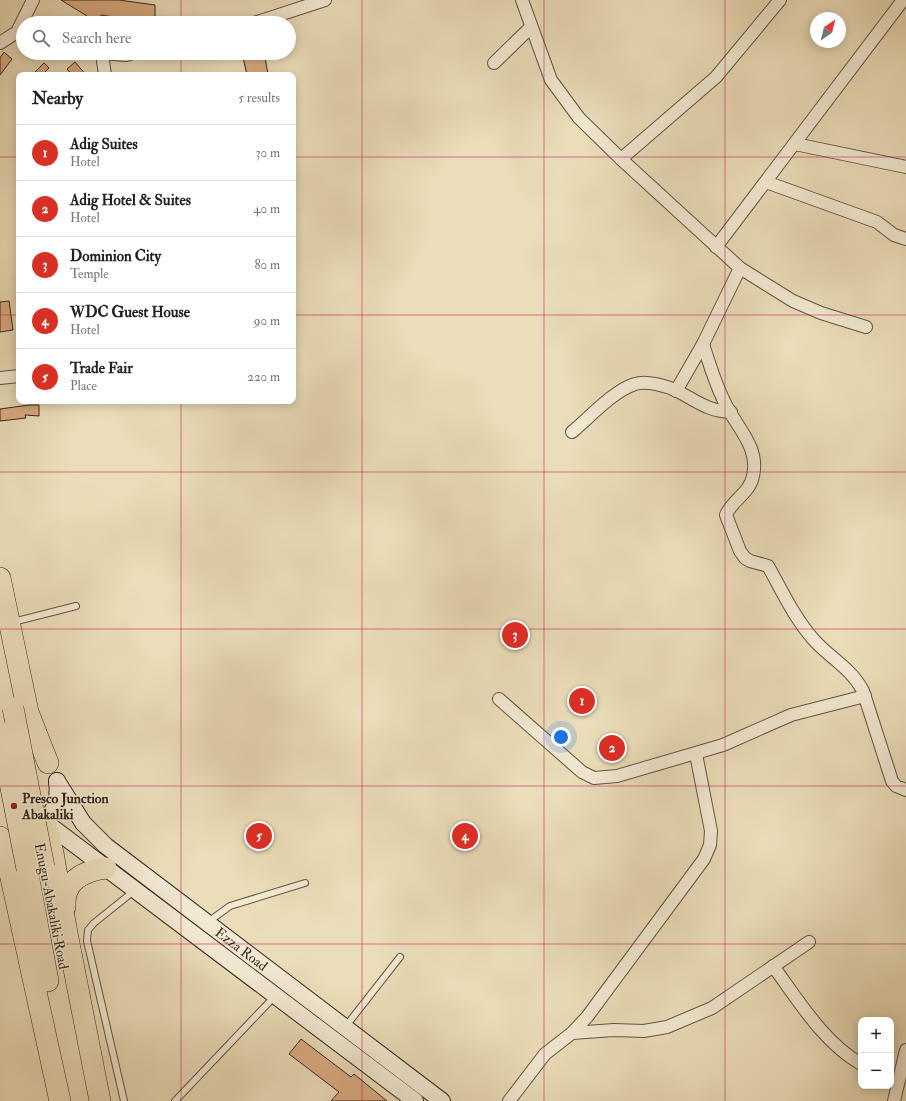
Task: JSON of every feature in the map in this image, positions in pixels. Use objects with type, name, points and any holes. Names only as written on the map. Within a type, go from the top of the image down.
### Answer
[{"type":"highway","points":[[0,578],[5,631],[28,712],[53,772]]},
{"type":"highway","name":"Enugu-Abakaliki Road","points":[[5,631],[13,708],[36,868],[89,1101]]},
{"type":"highway","points":[[0,732],[36,868],[72,1101]]},
{"type":"highway","points":[[45,822],[53,852],[66,928],[100,1101]]},
{"type":"highway","points":[[0,837],[6,855],[60,1101]]},
{"type":"highway","points":[[66,928],[66,895],[70,886],[77,878],[89,870],[106,868]]},
{"type":"main road","points":[[0,751],[17,748],[29,750],[40,755],[53,772],[58,790],[56,804],[45,822],[30,831],[14,834],[0,830]]},
{"type":"main road","name":"Ezza Road","points":[[53,772],[73,808],[106,846],[442,1101]]},
{"type":"main road","name":"Ezza Road","points":[[45,822],[415,1101]]},
{"type":"street","points":[[27,16],[33,0]]},
{"type":"street","points":[[276,16],[325,0]]},
{"type":"street","points":[[522,0],[551,80],[579,118],[621,159],[740,268],[793,301],[821,313],[866,327]]},
{"type":"street","points":[[621,159],[716,77],[780,0]]},
{"type":"street","points":[[716,247],[904,0]]},
{"type":"street","points":[[494,63],[531,27]]},
{"type":"street","points":[[0,43],[16,35]]},
{"type":"street","points":[[103,60],[105,72]]},
{"type":"street","points":[[795,144],[906,167]]},
{"type":"street","points":[[766,182],[877,222],[894,235],[906,239]]},
{"type":"street","points":[[676,391],[703,344],[740,268]]},
{"type":"street","points":[[703,344],[724,403],[750,444],[754,460],[753,476],[749,487],[728,510],[726,515],[726,520],[740,551],[750,561],[768,566],[791,606],[813,638],[858,681],[865,696],[892,781],[896,786],[906,790]]},
{"type":"street","points":[[0,378],[16,376]]},
{"type":"street","points":[[572,432],[610,399],[636,383],[649,383],[676,391],[709,409],[730,412]]},
{"type":"street","points":[[500,699],[582,772],[594,778],[617,776],[696,754],[723,745],[791,715],[865,696]]},
{"type":"street","points":[[509,1101],[545,1054],[572,1033],[587,1017],[704,859],[708,850],[711,831],[696,754]]},
{"type":"street","points":[[572,1033],[614,1030],[644,1031],[668,1027],[712,1008],[808,942]]},
{"type":"street","points":[[773,966],[825,1034],[838,1048],[858,1062]]},
{"type":"street","points":[[894,1083],[904,1063],[906,1050]]},
{"type":"street","points":[[894,1089],[894,1101]]},
{"type":"lane","points":[[5,631],[76,606]]},
{"type":"lane","points":[[207,923],[230,906],[305,883]]},
{"type":"lane","points":[[124,1101],[87,940],[88,930],[94,923],[135,890]]},
{"type":"lane","points":[[345,1028],[400,958]]},
{"type":"lane","points":[[175,1101],[275,996]]},
{"type":"building","points":[[61,0],[119,0],[155,5],[155,16],[87,16]]},
{"type":"building","points":[[4,52],[12,59],[0,75],[0,58]]},
{"type":"building","points":[[244,60],[265,60],[268,72],[246,72]]},
{"type":"building","points":[[75,62],[83,72],[70,72],[67,69]]},
{"type":"building","points":[[44,63],[49,68],[45,72],[35,72]]},
{"type":"building","points":[[9,301],[13,330],[0,332],[0,302]]},
{"type":"building","points":[[39,405],[39,416],[25,415],[26,418],[0,421],[0,409]]},
{"type":"building","points":[[301,1039],[351,1077],[354,1074],[387,1101],[331,1101],[339,1092],[289,1054]]},
{"type":"place","name":"Dominion City","points":[[515,635]]},
{"type":"place","name":"Adig Suites","points":[[582,701]]},
{"type":"place","name":"Adig Hotel & Suites","points":[[612,748]]},
{"type":"place","name":"Presco Junction Abakaliki","points":[[14,806]]},
{"type":"place","name":"Trade Fair","points":[[259,836]]},
{"type":"place","name":"WDC Guest House","points":[[465,836]]}]
